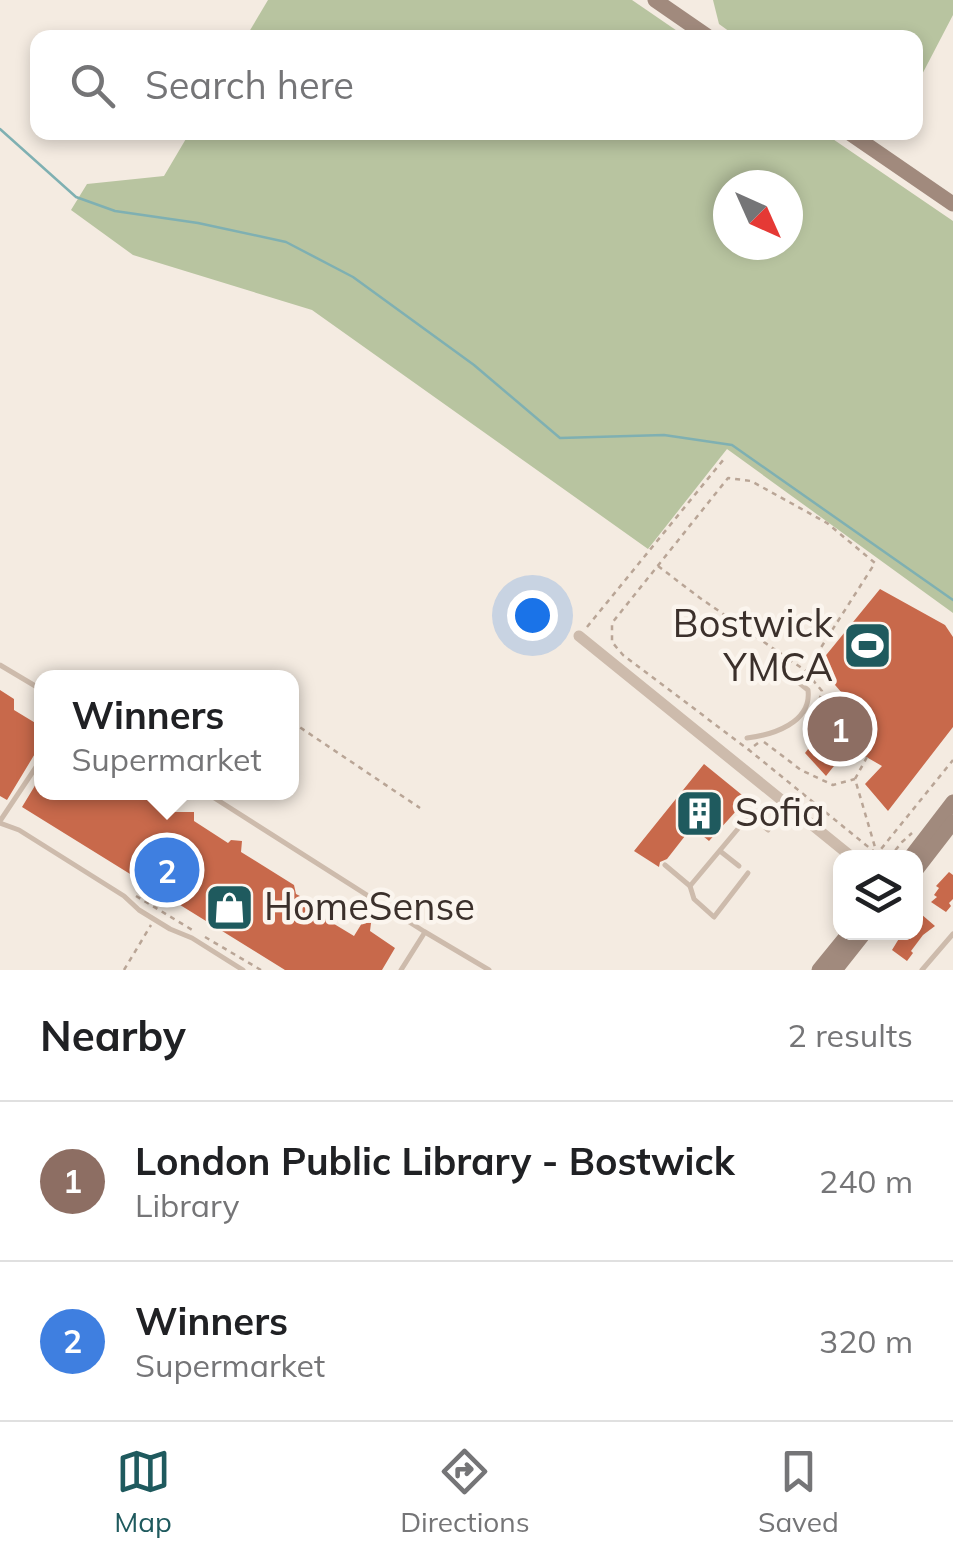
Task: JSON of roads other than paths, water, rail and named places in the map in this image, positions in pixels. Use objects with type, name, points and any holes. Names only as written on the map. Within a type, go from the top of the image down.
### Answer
[{"type":"main road","points":[[655,0],[698,30]]},
{"type":"main road","points":[[860,140],[953,204]]},
{"type":"main road","points":[[916,850],[953,802]]},
{"type":"main road","points":[[923,861],[953,822]]},
{"type":"main road","points":[[819,970],[843,940]]},
{"type":"main road","points":[[835,970],[859,940]]},
{"type":"street","points":[[579,636],[842,850]]},
{"type":"lane","points":[[0,664],[34,685]]},
{"type":"lane","points":[[746,738],[784,730],[808,704],[808,690],[789,676]]},
{"type":"lane","points":[[34,770],[0,822],[124,896],[155,920],[244,970]]},
{"type":"lane","points":[[218,800],[489,970]]},
{"type":"lane","points":[[690,886],[742,824],[750,819],[768,830]]},
{"type":"lane","points":[[720,851],[739,866]]},
{"type":"lane","points":[[664,865],[690,886],[694,899],[714,917],[748,873]]},
{"type":"lane","points":[[401,970],[425,932]]},
{"type":"lane","points":[[922,970],[953,934]]},
{"type":"waterway","points":[[0,129],[76,197],[115,211],[286,242],[353,277],[474,365],[560,438],[664,435],[732,445],[953,600]]},
{"type":"place","name":"Bostwick YMCA","points":[[868,646]]},
{"type":"place","name":"London Public Library - Bostwick","points":[[840,729]]},
{"type":"place","name":"Sofia","points":[[700,813]]},
{"type":"place","name":"Winners","points":[[167,870]]},
{"type":"place","name":"HomeSense","points":[[229,907]]}]
